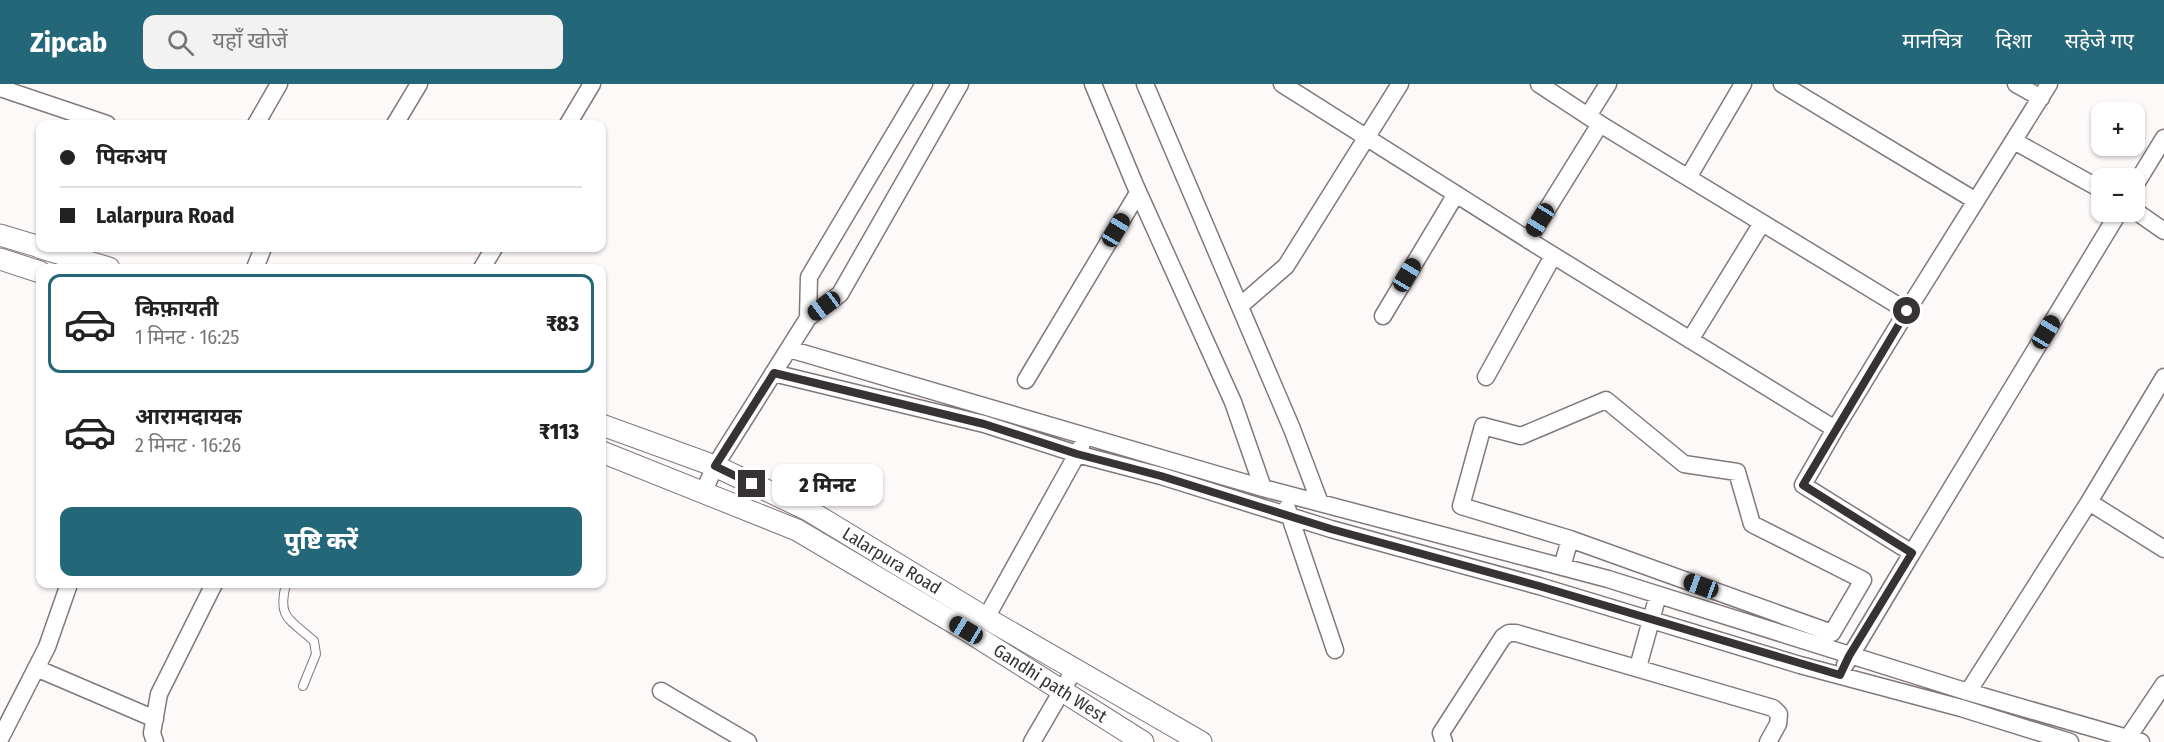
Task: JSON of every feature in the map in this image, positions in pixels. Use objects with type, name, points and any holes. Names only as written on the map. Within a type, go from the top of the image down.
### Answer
[{"type":"street","points":[[258,120],[279,84]]},
{"type":"street","points":[[397,120],[419,84]]},
{"type":"street","points":[[570,120],[592,84]]},
{"type":"street","points":[[808,318],[808,277],[924,84]]},
{"type":"street","points":[[704,491],[715,466],[808,318],[840,294],[960,84]]},
{"type":"street","points":[[1093,84],[1138,193],[1233,402],[1263,488]]},
{"type":"street","points":[[1145,84],[1292,429],[1320,503]]},
{"type":"street","points":[[1282,84],[1528,240],[1835,429]]},
{"type":"street","points":[[1240,306],[1286,266],[1400,84]]},
{"type":"street","points":[[1539,84],[1907,311]]},
{"type":"street","points":[[1528,240],[1594,120],[1608,84]]},
{"type":"street","points":[[1689,176],[1743,84]]},
{"type":"street","points":[[1782,84],[1976,201]]},
{"type":"street","points":[[1912,553],[1803,485],[1907,311],[2045,91],[2016,84]]},
{"type":"street","points":[[3,90],[95,120]]},
{"type":"street","points":[[2145,169],[2164,138]]},
{"type":"street","points":[[2014,141],[2091,184]]},
{"type":"street","points":[[1026,380],[1138,193]]},
{"type":"street","points":[[1383,316],[1456,194]]},
{"type":"street","points":[[2145,218],[2164,231]]},
{"type":"street","points":[[1840,675],[1849,656],[2113,222]]},
{"type":"street","points":[[1690,340],[1762,223]]},
{"type":"street","points":[[0,235],[36,246]]},
{"type":"street","points":[[57,252],[96,264]]},
{"type":"street","points":[[1486,377],[1553,255]]},
{"type":"street","points":[[0,259],[36,271]]},
{"type":"street","points":[[789,349],[1263,488],[1570,569],[2131,741],[2164,684]]},
{"type":"street","points":[[774,373],[984,424],[1077,454],[1161,476],[1290,516],[1961,708],[2070,742]]},
{"type":"street","points":[[1968,692],[2089,502],[2164,377]]},
{"type":"street","points":[[1606,400],[1684,464],[1737,471],[1752,524],[1863,580],[1832,633],[1570,539],[1461,506],[1483,426],[1521,436],[1606,400]]},
{"type":"street","name":"Lalarpura Road","points":[[606,426],[715,466],[808,510],[1074,670],[1201,742]]},
{"type":"street","points":[[986,618],[1088,436]]},
{"type":"street","name":"Gandhi path West","points":[[606,454],[797,530],[966,630],[1143,742]]},
{"type":"street","points":[[1282,493],[1335,650]]},
{"type":"street","points":[[2089,502],[2164,549]]},
{"type":"street","points":[[1439,559],[1444,536]]},
{"type":"street","points":[[1570,539],[1572,596]]},
{"type":"street","points":[[1,737],[47,647],[68,588]]},
{"type":"street","points":[[155,742],[152,734],[159,694],[212,588]]},
{"type":"street","points":[[1638,667],[1659,595]]},
{"type":"street","points":[[1444,742],[1441,733],[1503,636],[1509,633],[1638,667],[1773,708],[1779,714],[1778,724],[1768,742]]},
{"type":"street","points":[[36,668],[155,719]]},
{"type":"street","points":[[1032,742],[1074,670]]},
{"type":"street","points":[[661,691],[748,742]]},
{"type":"street","points":[[2081,742],[2090,727]]},
{"type":"lane","points":[[285,588],[281,601],[284,611],[288,618],[314,641],[316,654],[303,686]]},
{"type":"route","points":[[752,484],[715,466],[774,373],[984,424],[1331,529],[1539,586],[1840,675],[1849,656],[1912,553],[1803,485],[1907,311]]}]
